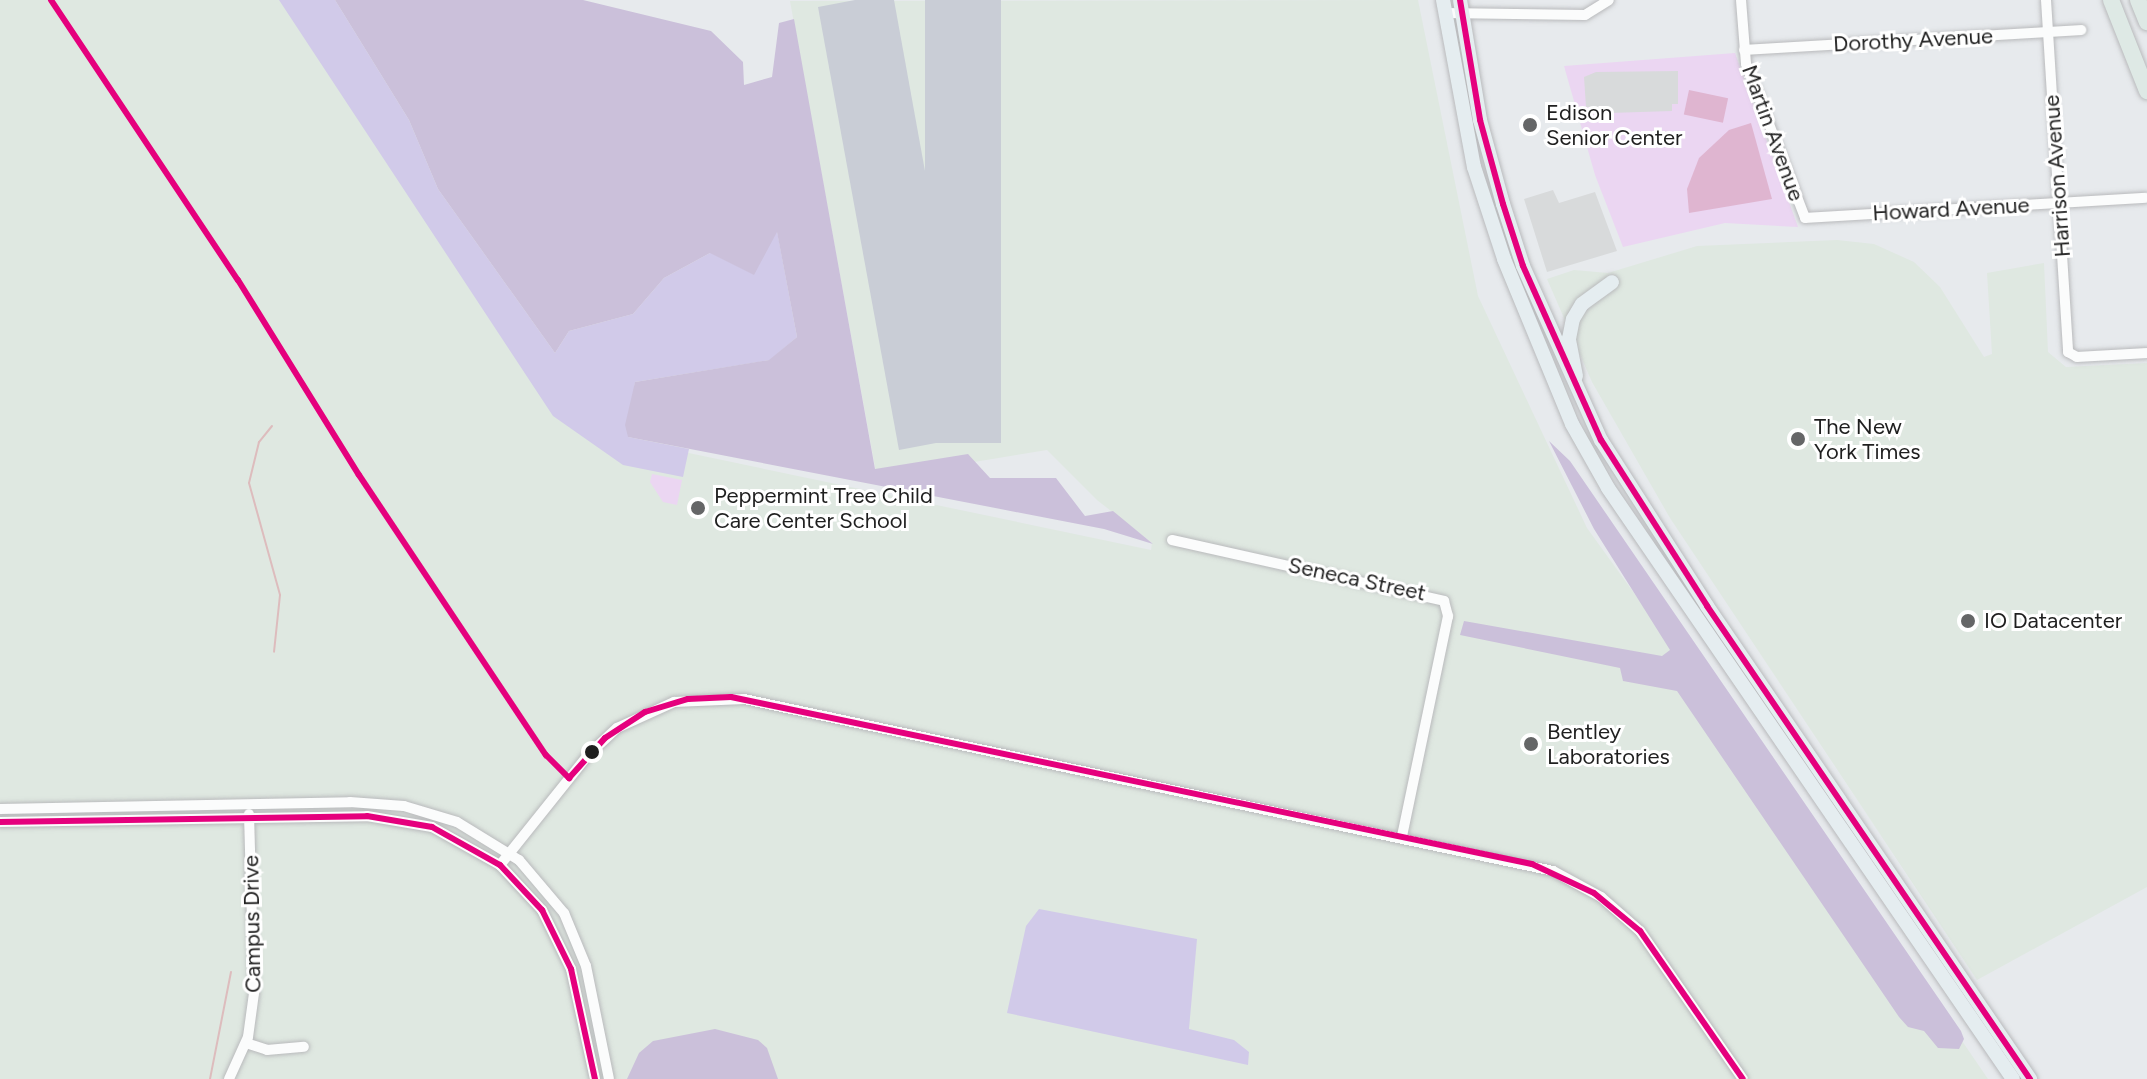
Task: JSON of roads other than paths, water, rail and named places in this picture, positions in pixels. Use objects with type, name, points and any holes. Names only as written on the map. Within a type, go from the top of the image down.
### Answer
[{"type":"highway","points":[[2111,0],[2147,91]]},
{"type":"highway","points":[[2138,0],[2147,22]]},
{"type":"main road","points":[[1461,6],[1480,120],[1503,204],[1578,392],[1640,506],[2030,1079]]},
{"type":"main road","points":[[1444,7],[1474,167],[1495,236],[1572,424],[1608,488],[1986,1039],[2010,1079]]},
{"type":"main road","points":[[1578,392],[1569,339],[1573,319],[1582,304],[1612,282]]},
{"type":"street","points":[[1444,7],[1585,15],[1609,0]]},
{"type":"street","name":"Martin Avenue","points":[[1741,0],[1744,50],[1805,218]]},
{"type":"street","name":"Harrison Avenue","points":[[2046,0],[2068,352],[2077,357],[2147,353]]},
{"type":"street","name":"Dorothy Avenue","points":[[1744,50],[2081,30]]},
{"type":"street","name":"Howard Avenue","points":[[1805,218],[2145,198]]},
{"type":"street","name":"Seneca Street","points":[[1172,540],[1436,595],[1446,603],[1448,616],[1402,836]]},
{"type":"street","points":[[500,865],[594,748],[617,728],[659,706],[716,697],[1539,866],[1601,897],[1647,940],[1743,1079]]},
{"type":"street","points":[[0,809],[249,804],[404,806],[450,819],[509,852],[543,884],[574,932],[609,1079]]},
{"type":"street","name":"Campus Drive","points":[[229,1079],[246,1043],[254,984],[249,804]]},
{"type":"street","points":[[0,822],[404,819],[446,833],[500,865],[534,899],[563,948],[595,1079]]},
{"type":"street","points":[[246,1043],[267,1050],[304,1047]]},
{"type":"waterway","points":[[272,426],[259,442],[249,483],[280,595],[274,652]]},
{"type":"waterway","points":[[210,1079],[231,972]]},
{"type":"place","name":"Edison Senior Center","points":[[1530,125]]},
{"type":"place","name":"The New York Times","points":[[1798,439]]},
{"type":"place","name":"Peppermint Tree Child Care Center School","points":[[698,508]]},
{"type":"place","name":"IO Datacenter","points":[[1968,621]]},
{"type":"place","name":"Bentley Laboratories","points":[[1531,744]]}]
